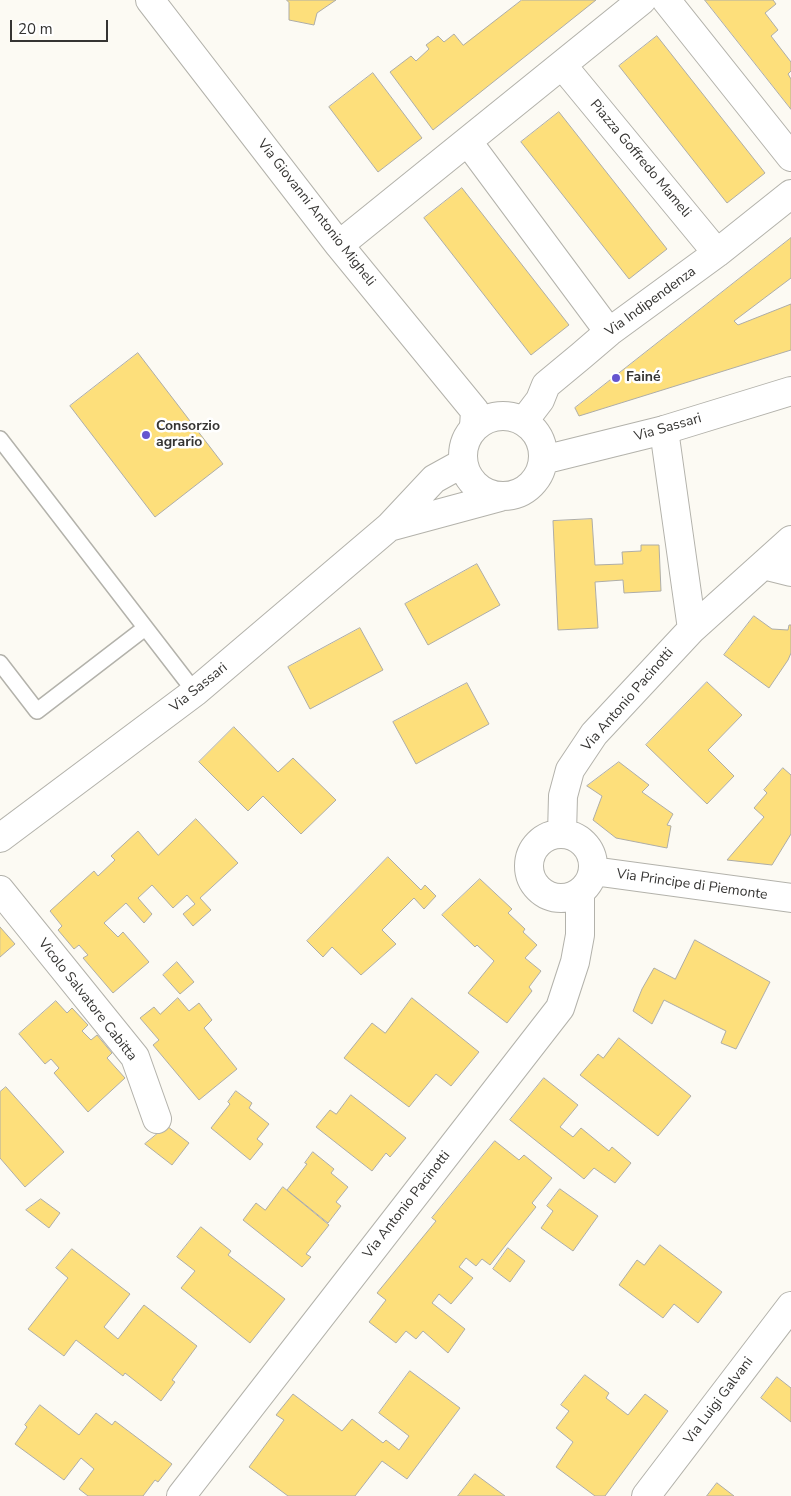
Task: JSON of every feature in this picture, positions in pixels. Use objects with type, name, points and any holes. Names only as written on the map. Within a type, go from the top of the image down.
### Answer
[{"type":"street","name":"Via Giovanni Antonio Migheli","points":[[150,0],[339,245],[475,411],[474,427]]},
{"type":"street","points":[[339,245],[642,0]]},
{"type":"street","points":[[666,0],[791,157]]},
{"type":"street","name":"Piazza Goffredo Mameli","points":[[562,65],[718,253]]},
{"type":"street","points":[[468,142],[609,332]]},
{"type":"street","name":"Via Indipendenza","points":[[524,421],[540,400],[546,385],[609,332],[718,253],[791,194]]},
{"type":"street","name":"Via Sassari","points":[[389,526],[500,497],[512,496],[528,487],[540,472],[543,460],[664,430],[791,391]]},
{"type":"street","points":[[500,497],[487,493],[475,486],[467,476],[463,462],[463,450],[466,438],[474,427],[485,419],[498,416],[512,416],[524,421],[540,439],[543,460]]},
{"type":"street","points":[[664,430],[692,629]]},
{"type":"street","name":"Via Sassari","points":[[0,838],[195,692],[389,526],[434,479],[463,462]]},
{"type":"street","name":"Via Antonio Pacinotti","points":[[181,1496],[560,1008],[575,962],[586,881],[592,860],[589,850],[581,842],[572,836],[562,834],[563,796],[570,770],[594,734],[692,629],[791,540]]},
{"type":"street","points":[[763,565],[791,572]]},
{"type":"street","points":[[562,834],[551,836],[541,841],[532,854],[529,870],[536,885],[549,896],[559,898],[570,897],[586,881]]},
{"type":"street","name":"Via Principe di Piemonte","points":[[586,881],[791,898]]},
{"type":"street","name":"Vicolo Salvatore Cabitta","points":[[0,890],[136,1057],[157,1119]]},
{"type":"street","name":"Via Luigi Galvani","points":[[646,1496],[791,1306]]},
{"type":"lane","points":[[0,439],[195,692]]},
{"type":"lane","points":[[0,663],[37,712],[145,628]]},
{"type":"building","points":[[287,0],[336,0],[317,13],[314,25],[289,20],[289,3]]},
{"type":"building","points":[[522,0],[596,0],[433,130],[390,72],[411,56],[416,61],[429,49],[426,45],[438,36],[444,42],[454,34],[463,45]]},
{"type":"building","points":[[705,0],[773,0],[776,4],[765,13],[778,30],[771,36],[791,62],[791,71],[788,74],[791,79],[791,109]]},
{"type":"building","points":[[657,36],[765,173],[727,203],[619,66]]},
{"type":"building","points":[[373,73],[422,138],[378,172],[329,107]]},
{"type":"building","points":[[559,112],[667,249],[629,279],[521,142]]},
{"type":"building","points":[[462,188],[569,325],[531,355],[424,218]]},
{"type":"building","points":[[791,238],[791,278],[734,321],[738,325],[791,304],[791,350],[579,416],[575,408]]},
{"type":"building","name":"Consorzio agrario","points":[[138,353],[223,464],[155,517],[70,406]]},
{"type":"building","points":[[592,519],[595,565],[623,564],[622,552],[641,551],[641,545],[659,545],[661,591],[624,593],[623,580],[595,582],[598,628],[558,630],[553,521]]},
{"type":"building","points":[[477,564],[500,605],[428,645],[405,604]]},
{"type":"building","points":[[754,616],[772,629],[788,630],[789,625],[791,625],[791,653],[769,688],[724,655]]},
{"type":"building","points":[[360,628],[383,670],[310,709],[288,667]]},
{"type":"building","points":[[707,682],[742,715],[708,750],[734,776],[707,804],[646,745]]},
{"type":"building","points":[[467,683],[489,724],[416,764],[393,722]]},
{"type":"building","points":[[234,727],[278,772],[293,758],[336,800],[301,834],[263,796],[248,811],[199,762]]},
{"type":"building","points":[[619,762],[649,785],[642,792],[673,814],[667,825],[671,826],[667,848],[616,838],[593,820],[602,796],[587,786]]},
{"type":"building","points":[[783,768],[791,775],[791,834],[772,865],[727,860],[764,817],[754,808],[767,793],[764,790]]},
{"type":"building","points":[[196,819],[238,863],[200,898],[211,910],[193,926],[183,914],[195,904],[187,895],[173,908],[152,885],[138,898],[152,914],[144,923],[126,903],[104,923],[118,937],[123,932],[149,962],[113,993],[83,958],[88,955],[79,945],[74,949],[58,930],[62,926],[50,911],[94,871],[98,876],[115,860],[111,856],[138,831],[158,855]]},
{"type":"building","points":[[388,857],[421,890],[425,885],[436,896],[424,909],[414,898],[382,930],[396,944],[361,975],[332,947],[323,957],[307,941]]},
{"type":"building","points":[[480,879],[512,909],[508,913],[525,929],[523,932],[537,945],[525,958],[541,971],[529,987],[532,991],[507,1023],[468,993],[494,961],[477,945],[475,947],[442,915]]},
{"type":"building","points":[[0,927],[15,944],[0,957]]},
{"type":"building","points":[[695,940],[770,982],[736,1049],[721,1043],[726,1031],[664,1000],[652,1024],[633,1011],[642,989],[654,968],[675,979]]},
{"type":"building","points":[[177,962],[194,982],[180,994],[163,975]]},
{"type":"building","points":[[178,998],[189,1011],[199,1003],[212,1020],[204,1028],[237,1069],[199,1100],[153,1045],[159,1040],[140,1018],[154,1007],[160,1014]]},
{"type":"building","points":[[412,998],[479,1052],[451,1086],[436,1074],[409,1107],[344,1058],[372,1023],[385,1033]]},
{"type":"building","points":[[56,1001],[67,1013],[72,1008],[88,1025],[82,1031],[91,1040],[97,1035],[112,1053],[107,1058],[125,1078],[88,1112],[54,1073],[59,1068],[51,1059],[45,1064],[19,1034]]},
{"type":"building","points":[[619,1038],[691,1096],[658,1136],[580,1075],[598,1054],[603,1058]]},
{"type":"building","points":[[544,1078],[578,1105],[560,1127],[573,1137],[581,1128],[609,1151],[612,1147],[631,1163],[615,1183],[594,1168],[584,1179],[510,1120]]},
{"type":"building","points":[[6,1087],[64,1152],[25,1187],[0,1158],[0,1092]]},
{"type":"building","points":[[236,1091],[252,1103],[249,1108],[269,1124],[257,1139],[263,1144],[250,1160],[211,1128],[230,1104],[228,1102]]},
{"type":"building","points":[[351,1095],[406,1138],[390,1157],[386,1153],[372,1171],[316,1127],[330,1110],[336,1114]]},
{"type":"building","points":[[167,1126],[189,1143],[172,1165],[145,1144]]},
{"type":"building","points":[[495,1141],[519,1160],[524,1155],[552,1178],[532,1203],[536,1207],[490,1265],[482,1259],[476,1266],[466,1258],[459,1267],[473,1278],[451,1304],[439,1294],[432,1303],[465,1329],[448,1353],[423,1331],[416,1339],[406,1331],[396,1343],[369,1322],[386,1300],[377,1293],[436,1221],[432,1218]]},
{"type":"building","points":[[313,1152],[334,1169],[331,1173],[348,1187],[336,1202],[341,1206],[328,1223],[287,1190],[307,1164],[305,1163]]},
{"type":"building","points":[[283,1187],[329,1225],[306,1254],[311,1257],[302,1267],[243,1220],[256,1203],[265,1210]]},
{"type":"building","points":[[560,1189],[598,1216],[573,1251],[541,1228],[553,1211],[547,1206]]},
{"type":"building","points":[[41,1199],[60,1213],[49,1228],[26,1210]]},
{"type":"building","points":[[201,1227],[231,1251],[228,1255],[285,1299],[250,1343],[181,1288],[195,1271],[177,1257]]},
{"type":"building","points":[[660,1245],[722,1292],[698,1323],[674,1304],[663,1318],[619,1285],[637,1260],[644,1265]]},
{"type":"building","points":[[508,1248],[525,1261],[510,1282],[493,1269]]},
{"type":"building","points":[[72,1249],[130,1294],[104,1327],[118,1339],[144,1305],[197,1346],[172,1380],[175,1382],[161,1401],[125,1373],[123,1376],[76,1340],[64,1356],[28,1329],[68,1278],[56,1268]]},
{"type":"building","points":[[410,1371],[460,1408],[407,1479],[382,1461],[355,1496],[288,1496],[249,1467],[284,1420],[276,1415],[293,1394],[342,1431],[352,1419],[383,1443],[386,1440],[399,1450],[409,1436],[379,1413]]},
{"type":"building","points":[[585,1375],[609,1393],[606,1398],[628,1415],[645,1394],[668,1411],[605,1496],[595,1496],[556,1467],[573,1442],[556,1428],[569,1411],[561,1405]]},
{"type":"building","points":[[777,1377],[791,1388],[791,1422],[761,1398]]},
{"type":"building","points":[[40,1405],[79,1435],[96,1413],[112,1425],[115,1421],[172,1464],[158,1482],[155,1480],[143,1496],[88,1496],[79,1489],[94,1469],[81,1458],[64,1480],[15,1444],[27,1427],[25,1425]]},
{"type":"building","points":[[475,1474],[505,1496],[458,1496]]},
{"type":"building","points":[[717,1483],[734,1496],[707,1496]]},
{"type":"place","name":"Fainé","points":[[616,378]]},
{"type":"place","name":"Consorzio agrario","points":[[146,435]]}]
